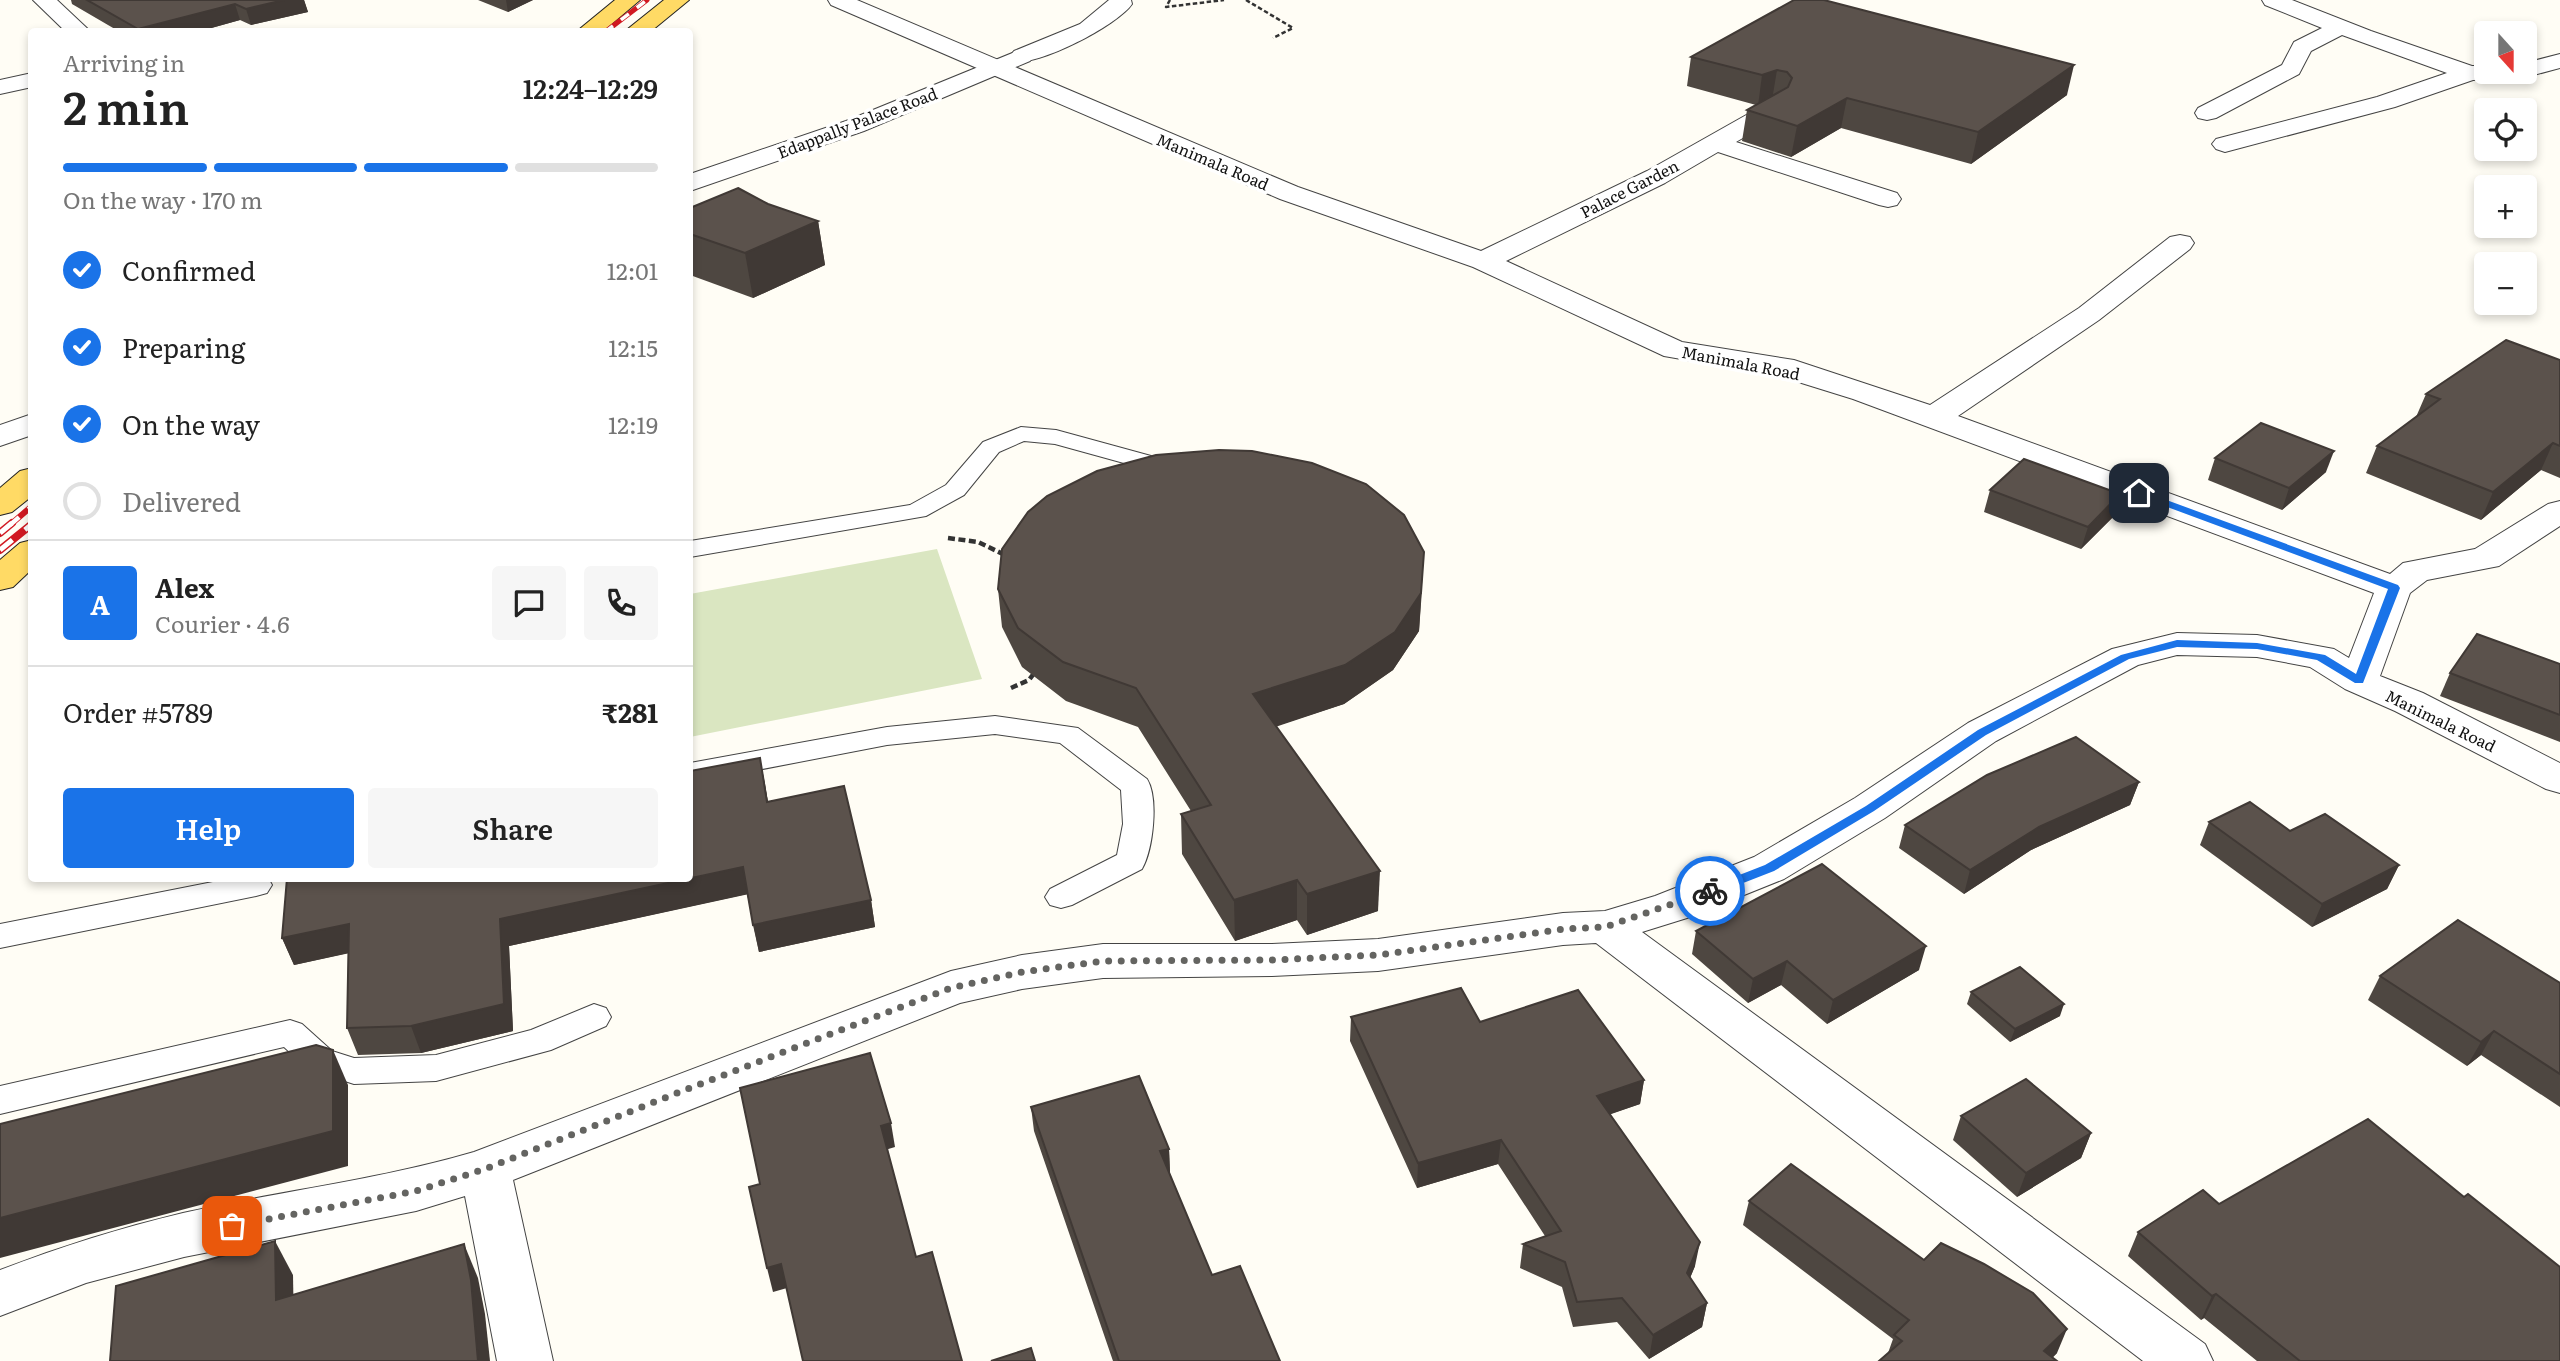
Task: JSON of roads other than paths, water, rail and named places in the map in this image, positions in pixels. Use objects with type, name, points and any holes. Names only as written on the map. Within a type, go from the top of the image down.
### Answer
[{"type":"main road","points":[[592,28],[629,0]]},
{"type":"main road","points":[[640,28],[678,0]]},
{"type":"main road","points":[[0,505],[28,481]]},
{"type":"main road","points":[[0,579],[28,554]]},
{"type":"street","points":[[44,0],[76,28]]},
{"type":"street","name":"Manimala Road","points":[[839,0],[1009,61],[1289,193],[1482,261],[1675,350],[1783,368],[1864,392],[2394,588]]},
{"type":"street","name":"Edappally Palace Road","points":[[693,182],[855,126],[1088,29],[1121,4],[1120,0]]},
{"type":"street","points":[[2273,0],[2470,73]]},
{"type":"street","points":[[2207,113],[2291,69],[2302,47],[2341,27]]},
{"type":"street","points":[[2538,67],[2560,61]]},
{"type":"street","points":[[2225,144],[2386,102],[2474,73]]},
{"type":"street","points":[[0,87],[28,81]]},
{"type":"street","name":"Palace Garden","points":[[1482,261],[1656,177],[1773,110]]},
{"type":"street","points":[[1716,143],[1888,199]]},
{"type":"street","points":[[1934,417],[2089,314],[2180,243]]},
{"type":"street","points":[[0,436],[28,426]]},
{"type":"street","points":[[2359,681],[2394,588],[2416,571],[2486,558],[2560,511]]},
{"type":"street","name":"Manimala Road","points":[[0,1293],[80,1262],[184,1235],[416,1191],[485,1169],[951,988],[1022,972],[1103,961],[1272,960],[1378,955],[1563,929],[1605,927],[1671,906],[1769,868],[1870,808],[1982,732],[2125,657],[2177,644],[2257,646],[2321,657],[2359,681],[2409,702],[2560,780]]},
{"type":"street","points":[[1605,927],[2185,1361]]},
{"type":"street","points":[[485,1169],[525,1361]]},
{"type":"lane","points":[[693,548],[917,511],[955,490],[991,447],[1021,434],[1056,437],[1142,461]]},
{"type":"lane","points":[[693,772],[801,750],[901,734],[995,725],[1068,735],[1136,786],[1138,824],[1131,860],[1061,897]]},
{"type":"lane","points":[[0,936],[256,885]]},
{"type":"lane","points":[[0,1100],[290,1033],[320,1060],[354,1071],[436,1068],[539,1041],[594,1017]]},
{"type":"railway","points":[[610,28],[647,0]]},
{"type":"railway","points":[[10,525],[28,509]]},
{"type":"railway","points":[[0,533],[12,523]]},
{"type":"railway","points":[[0,550],[28,527]]}]
